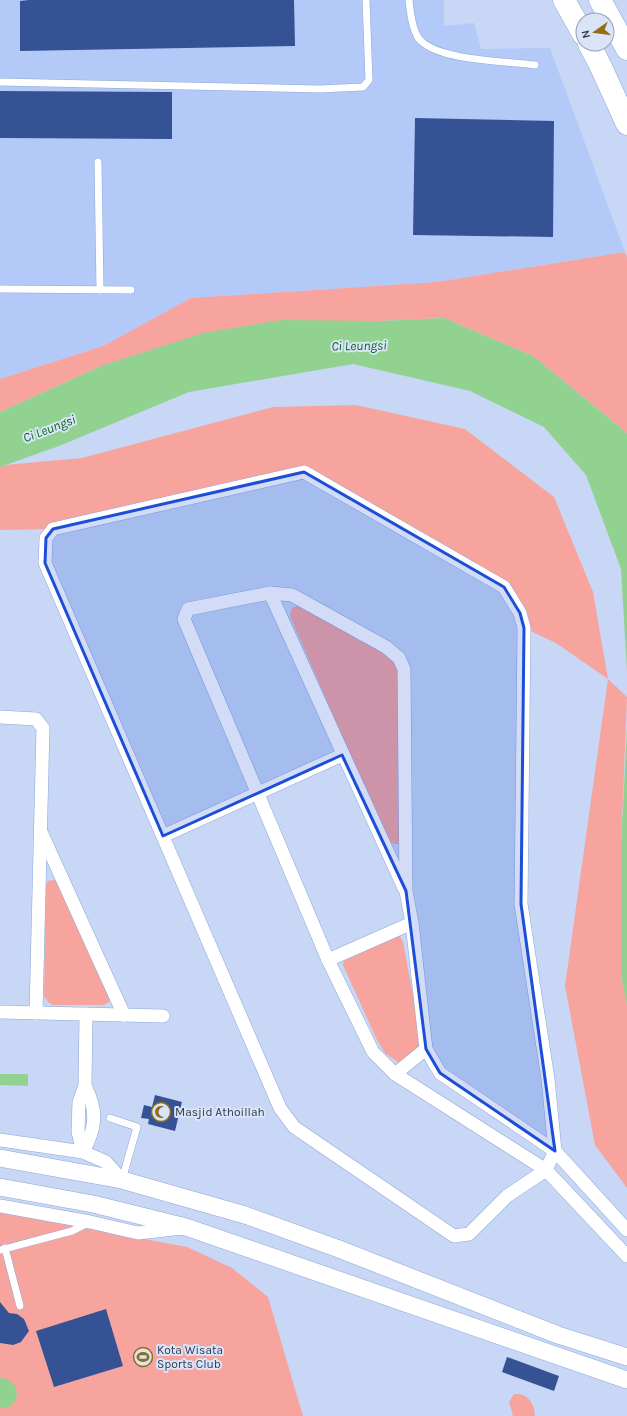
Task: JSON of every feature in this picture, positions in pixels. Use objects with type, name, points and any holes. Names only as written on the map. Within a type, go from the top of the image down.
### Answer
[{"type":"highway","points":[[564,0],[575,20]]},
{"type":"highway","points":[[600,0],[627,49]]},
{"type":"highway","points":[[593,52],[602,67],[627,124]]},
{"type":"street","points":[[304,472],[504,587],[520,613],[524,628],[521,904],[548,1079],[556,1151],[546,1170],[507,1196],[469,1234],[454,1236],[294,1126],[280,1108],[163,836],[46,563],[46,538],[53,529],[304,472]]},
{"type":"street","points":[[270,593],[342,755],[406,891]]},
{"type":"street","points":[[627,1230],[556,1151],[440,1073],[426,1049],[412,923],[406,891],[404,669],[399,658],[379,643],[292,595],[270,593],[188,609],[184,619],[328,960],[373,1052],[395,1074],[546,1170],[627,1256]]},
{"type":"street","points":[[0,717],[36,719],[43,728],[36,1013]]},
{"type":"street","points":[[163,836],[342,755]]},
{"type":"street","points":[[40,829],[124,1015]]},
{"type":"street","points":[[328,960],[412,923]]},
{"type":"street","points":[[0,1012],[163,1016]]},
{"type":"street","points":[[83,1152],[78,1132],[78,1117],[79,1102],[85,1086],[86,1014]]},
{"type":"street","points":[[395,1074],[426,1049]]},
{"type":"street","points":[[0,1140],[83,1152],[106,1162],[122,1180]]},
{"type":"street","points":[[0,1158],[122,1180],[245,1215],[339,1249],[558,1335],[627,1357]]},
{"type":"street","points":[[0,1187],[93,1204],[186,1228],[627,1380]]},
{"type":"street","points":[[0,1206],[90,1222],[138,1233],[186,1228]]},
{"type":"lane","points":[[0,82],[319,90],[363,87],[369,80],[366,0]]},
{"type":"lane","points":[[409,0],[412,19],[420,41],[432,48],[446,55],[535,65]]},
{"type":"lane","points":[[98,162],[100,290]]},
{"type":"lane","points":[[0,289],[131,290]]},
{"type":"lane","points":[[110,1118],[137,1127],[122,1180]]},
{"type":"lane","points":[[20,1306],[2,1249],[72,1231],[90,1222]]},
{"type":"highlighted area","points":[[304,472],[504,587],[520,613],[524,628],[521,904],[555,1151],[440,1073],[426,1049],[406,891],[342,755],[163,836],[45,563],[46,538],[53,529]]},
{"type":"shaded area","points":[[0,0],[444,0],[444,26],[474,23],[481,49],[550,48],[625,252],[437,282],[191,298],[103,346],[0,379]]},
{"type":"shaded area","points":[[625,252],[627,257],[627,433],[533,356],[444,318],[379,321],[101,366],[0,412],[0,379],[103,346],[191,298],[437,282]]},
{"type":"shaded area","points":[[356,405],[465,429],[554,497],[593,592],[608,679],[556,643],[524,628],[504,587],[304,472],[53,529],[0,530],[0,467],[5,465],[82,458],[273,407]]},
{"type":"shaded area","points":[[300,605],[394,658],[399,666],[402,843],[393,843],[386,837],[290,616],[292,608]]},
{"type":"shaded area","points":[[608,679],[627,697],[621,846],[621,974],[627,1006],[627,1188],[595,1145],[565,986]]},
{"type":"shaded area","points":[[53,880],[58,882],[110,997],[109,1002],[104,1005],[53,1005],[48,1002],[44,996],[46,885],[48,881]]},
{"type":"shaded area","points":[[399,934],[403,942],[425,1059],[409,1070],[385,1053],[377,1040],[343,965],[344,957]]},
{"type":"shaded area","name":"Kota Wisata Sports Club","points":[[0,1212],[187,1247],[232,1268],[268,1297],[303,1416],[0,1416]]},
{"type":"shaded area","points":[[514,1394],[523,1395],[530,1400],[535,1416],[513,1416],[509,1402]]},
{"type":"water","name":"Ci Leungsi","points":[[444,318],[533,356],[627,433],[627,672],[621,569],[586,475],[544,427],[470,391],[353,364],[189,392],[59,446],[0,467],[0,412],[101,366],[203,333],[281,320],[379,321]]},
{"type":"water","points":[[627,728],[627,1006],[621,974],[621,846]]},
{"type":"water","points":[[0,1074],[28,1074],[28,1086],[0,1085]]},
{"type":"water","points":[[0,1378],[8,1380],[16,1389],[16,1400],[7,1408],[0,1408]]},
{"type":"building","points":[[294,0],[295,46],[20,51],[20,1]]},
{"type":"building","points":[[0,91],[172,92],[172,139],[0,138]]},
{"type":"building","points":[[415,118],[554,121],[553,237],[413,235]]},
{"type":"building","name":"Masjid Athoillah","points":[[155,1095],[182,1102],[175,1131],[148,1124],[149,1119],[141,1118],[144,1105],[152,1107]]},
{"type":"building","points":[[0,1302],[9,1313],[17,1314],[24,1319],[29,1331],[21,1342],[13,1345],[0,1343]]},
{"type":"building","points":[[106,1309],[123,1366],[54,1387],[36,1331]]},
{"type":"building","points":[[507,1357],[559,1376],[554,1391],[502,1372]]},
{"type":"place","name":"Masjid Athoillah","points":[[161,1112]]},
{"type":"place","name":"Kota Wisata Sports Club","points":[[143,1357]]}]
